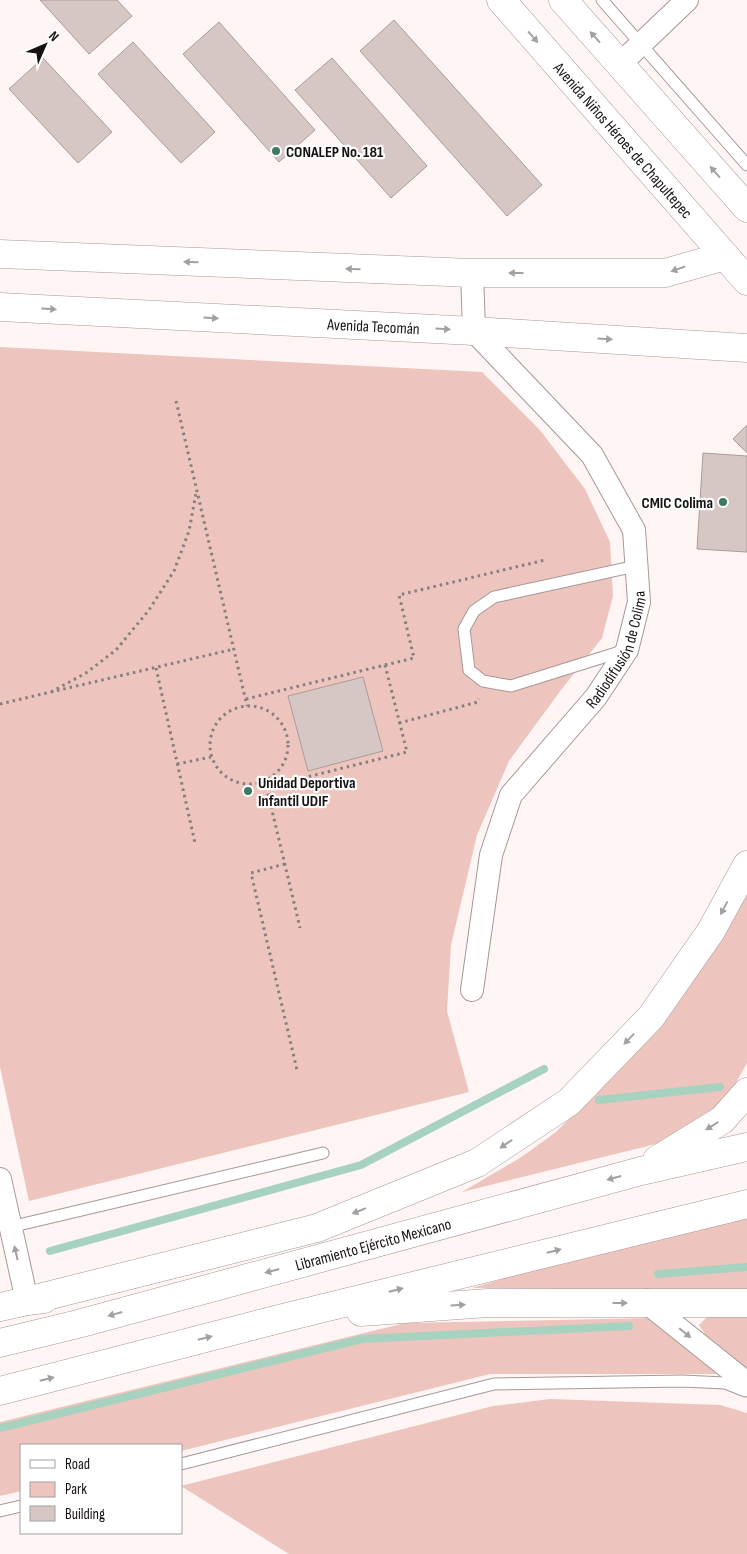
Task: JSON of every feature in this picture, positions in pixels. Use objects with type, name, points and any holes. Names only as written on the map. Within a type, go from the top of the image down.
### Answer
[{"type":"main road","name":"Avenida Niños Héroes de Chapultepec","points":[[501,0],[747,280]]},
{"type":"main road","points":[[563,0],[747,208]]},
{"type":"main road","points":[[0,254],[472,274],[665,273],[725,256]]},
{"type":"main road","name":"Avenida Tecomán","points":[[0,307],[474,331],[747,348]]},
{"type":"main road","points":[[0,1307],[317,1228],[478,1163],[569,1102],[651,1017],[711,930],[747,865]]},
{"type":"main road","points":[[641,1171],[722,1120],[747,1092]]},
{"type":"main road","name":"Libramiento Ejército Mexicano","points":[[0,1343],[78,1324],[641,1171],[747,1147]]},
{"type":"main road","points":[[0,1391],[287,1317],[747,1204]]},
{"type":"main road","points":[[27,1301],[242,1279]]},
{"type":"main road","points":[[287,1317],[488,1303],[747,1303]]},
{"type":"street","points":[[620,64],[688,0]]},
{"type":"street","points":[[472,274],[474,331]]},
{"type":"street","name":"Radiodifusión de Colima","points":[[472,990],[491,855],[511,795],[596,697],[627,650],[639,602],[634,530],[592,455],[474,331]]},
{"type":"street","points":[[0,1179],[27,1301]]},
{"type":"street","points":[[647,1303],[747,1383]]},
{"type":"lane","points":[[602,0],[747,165]]},
{"type":"lane","points":[[627,650],[511,686],[483,681],[469,670],[464,629],[474,611],[494,597],[636,566]]},
{"type":"lane","points":[[10,1227],[323,1153]]},
{"type":"lane","points":[[182,1464],[494,1384],[682,1380],[725,1383],[747,1392]]},
{"type":"lane","points":[[0,1511],[20,1506]]},
{"type":"path","points":[[176,401],[248,706]]},
{"type":"path","points":[[51,692],[86,673],[116,650],[149,610],[174,571],[189,531],[197,490]]},
{"type":"path","points":[[246,699],[414,658],[399,595],[545,560]]},
{"type":"path","points":[[0,704],[234,650]]},
{"type":"path","points":[[267,786],[407,752],[385,665]]},
{"type":"path","points":[[156,668],[195,844]]},
{"type":"path","points":[[399,723],[478,702],[483,681]]},
{"type":"path","points":[[248,706],[260,708],[270,713],[279,721],[285,731],[288,742],[287,754],[275,775],[265,781],[252,785],[239,784],[227,778],[217,769],[211,757],[209,745],[211,733],[217,722],[225,714],[236,708],[248,706]]},
{"type":"path","points":[[177,764],[211,757]]},
{"type":"path","points":[[265,781],[300,928]]},
{"type":"path","points":[[285,864],[251,873],[298,1070]]},
{"type":"green space","name":"Unidad Deportiva Infantil UDIF","points":[[0,347],[482,372],[539,429],[585,489],[610,542],[613,596],[602,638],[509,761],[477,835],[451,945],[447,1011],[469,1092],[29,1201],[0,1067]]},
{"type":"green space","points":[[747,884],[747,1063],[729,1095],[698,1123],[660,1143],[462,1192],[520,1158],[556,1132],[597,1091]]},
{"type":"green space","points":[[747,1217],[747,1291],[472,1288],[587,1254]]},
{"type":"green space","points":[[747,1316],[747,1370],[706,1336],[699,1325],[707,1317]]},
{"type":"green space","points":[[654,1318],[723,1374],[490,1374],[182,1451],[182,1444],[20,1444],[20,1491],[0,1496],[0,1422],[405,1323]]},
{"type":"green space","points":[[550,1399],[720,1405],[747,1413],[747,1554],[289,1554],[182,1487],[182,1486],[493,1406]]},
{"type":"building","points":[[40,0],[117,0],[132,16],[89,54]]},
{"type":"building","points":[[394,20],[542,185],[507,216],[360,51]]},
{"type":"building","points":[[219,22],[315,130],[279,162],[183,54]]},
{"type":"building","points":[[133,42],[215,132],[181,163],[98,74]]},
{"type":"building","points":[[43,58],[112,132],[78,163],[9,89]]},
{"type":"building","points":[[332,58],[427,166],[391,198],[295,90]]},
{"type":"building","points":[[747,425],[747,453],[733,439]]},
{"type":"building","name":"CMIC Colima","points":[[703,453],[747,456],[747,552],[697,549]]},
{"type":"building","points":[[363,677],[383,751],[308,771],[288,696]]},
{"type":"waterway","points":[[50,1251],[361,1165],[544,1069]]},
{"type":"waterway","points":[[599,1100],[720,1087]]},
{"type":"waterway","points":[[658,1274],[747,1267]]},
{"type":"waterway","points":[[0,1428],[362,1339],[629,1326]]},
{"type":"place","name":"CONALEP No. 181","points":[[276,151]]},
{"type":"place","name":"CMIC Colima","points":[[723,502]]},
{"type":"place","name":"Unidad Deportiva Infantil UDIF","points":[[248,791]]}]
